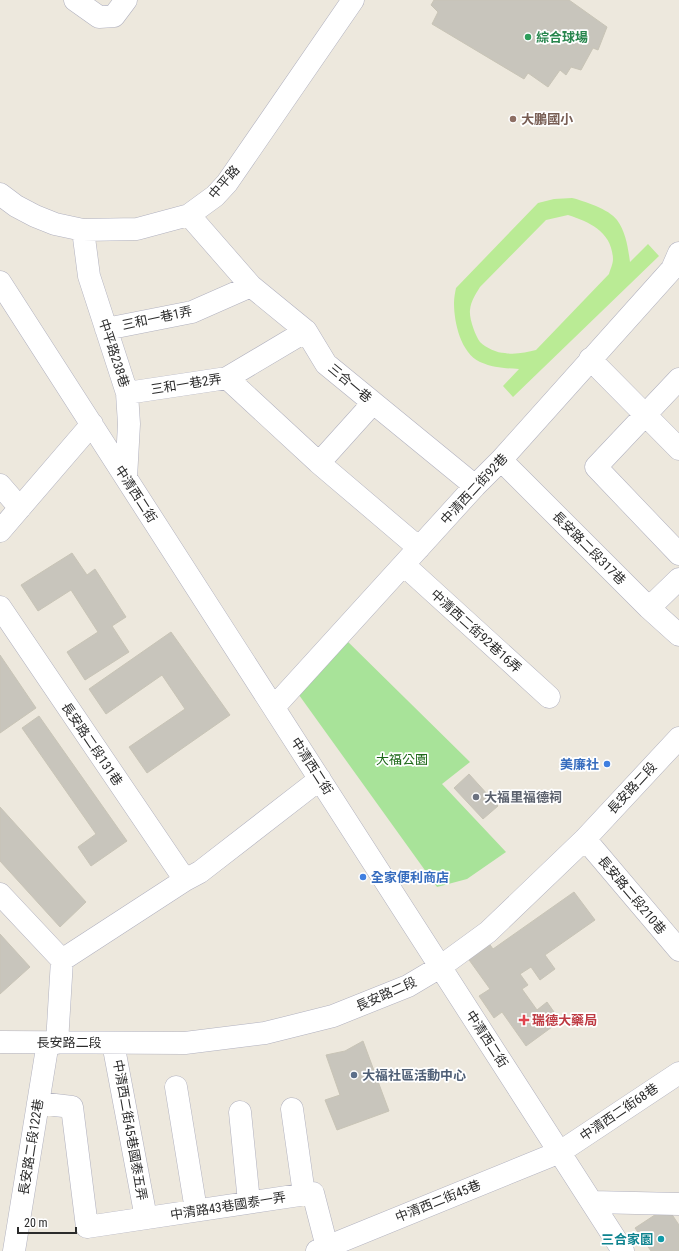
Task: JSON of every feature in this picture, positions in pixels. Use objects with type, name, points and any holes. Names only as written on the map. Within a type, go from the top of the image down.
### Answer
[{"type":"street","points":[[75,0],[99,17],[114,16],[126,0]]},
{"type":"street","name":"中平路","points":[[0,194],[16,206],[35,216],[55,224],[83,230],[137,229],[189,215],[215,196],[227,183],[353,0]]},
{"type":"street","name":"三合一巷","points":[[189,215],[251,286],[306,331],[326,364],[475,486]]},
{"type":"street","name":"中平路238巷","points":[[83,230],[89,276],[127,393],[129,424],[126,478]]},
{"type":"street","name":"中清西二街92巷","points":[[274,707],[475,486],[501,460],[590,359],[677,266]]},
{"type":"street","name":"中清西二街","points":[[0,282],[624,1251]]},
{"type":"street","name":"三和一巷1弄","points":[[106,329],[192,312],[251,286]]},
{"type":"street","name":"三和一巷2弄","points":[[127,393],[227,378],[306,331]]},
{"type":"street","points":[[590,359],[679,449]]},
{"type":"street","points":[[227,378],[319,463],[419,548]]},
{"type":"street","points":[[679,379],[596,467],[679,554]]},
{"type":"street","points":[[319,463],[373,403]]},
{"type":"street","points":[[0,531],[92,424]]},
{"type":"street","name":"長安路二段317巷","points":[[501,460],[649,608],[679,635]]},
{"type":"street","points":[[0,485],[20,508]]},
{"type":"street","name":"中清西二街92巷16弄","points":[[404,565],[549,697]]},
{"type":"street","points":[[649,608],[679,579]]},
{"type":"street","name":"長安路二段131巷","points":[[0,607],[185,880]]},
{"type":"street","name":"長安路二段","points":[[0,1042],[185,1043],[265,1033],[333,1016],[408,986],[440,967],[488,932],[585,839],[679,738]]},
{"type":"street","points":[[0,894],[62,960],[185,880],[200,872],[320,779]]},
{"type":"street","name":"長安路二段210巷","points":[[585,839],[679,950]]},
{"type":"street","name":"長安路二段122巷","points":[[14,1251],[38,1103],[53,1042],[62,960]]},
{"type":"street","name":"中清西二街45巷國泰五弄","points":[[113,1043],[146,1218]]},
{"type":"street","name":"中清西二街68巷","points":[[560,1152],[679,1072]]},
{"type":"street","points":[[176,1087],[196,1210]]},
{"type":"street","name":"中清路43巷國泰一弄","points":[[38,1103],[72,1107],[87,1227],[313,1193],[322,1249]]},
{"type":"street","points":[[292,1109],[304,1194]]},
{"type":"street","points":[[240,1112],[249,1202]]},
{"type":"street","name":"中清西二街45巷","points":[[322,1249],[560,1152]]},
{"type":"street","points":[[592,1202],[679,1204]]},
{"type":"green space","points":[[554,199],[577,199],[596,206],[613,216],[617,220],[625,235],[630,262],[648,244],[659,256],[513,397],[503,386],[519,369],[495,367],[473,358],[463,345],[457,328],[454,311],[454,297],[456,288],[538,203]],"holes":[[[568,215],[592,225],[604,235],[609,242],[613,259],[609,274],[536,350],[509,354],[492,350],[485,346],[480,342],[474,331],[470,313],[472,301],[480,287],[546,220]]]},
{"type":"green space","name":"大福公園","points":[[343,637],[470,762],[442,784],[506,852],[467,879],[437,887],[299,695]]},
{"type":"building","name":"綜合球場","points":[[434,0],[569,0],[607,27],[598,50],[593,48],[581,70],[571,67],[566,75],[560,70],[548,87],[528,73],[524,79],[432,24],[438,12],[431,5]]},
{"type":"building","points":[[72,553],[87,575],[95,569],[126,617],[112,626],[129,652],[85,680],[67,652],[98,632],[71,590],[38,611],[21,585]]},
{"type":"building","points":[[171,632],[230,715],[147,773],[129,747],[185,709],[162,675],[106,714],[89,689]]},
{"type":"building","points":[[0,655],[36,708],[0,733]]},
{"type":"building","points":[[39,716],[127,841],[91,866],[78,847],[96,834],[22,728]]},
{"type":"building","name":"大福里福德祠","points":[[469,774],[498,806],[483,819],[454,788]]},
{"type":"building","points":[[0,807],[86,902],[60,927],[0,861]]},
{"type":"building","points":[[574,892],[595,920],[545,955],[555,969],[540,980],[531,967],[520,974],[528,985],[522,989],[537,1010],[547,1002],[554,1012],[546,1018],[552,1027],[526,1046],[502,1012],[494,1018],[479,996],[490,989],[467,957],[488,942],[493,949]]},
{"type":"building","points":[[0,934],[30,967],[0,994]]},
{"type":"building","name":"大福社區活動中心","points":[[363,1041],[389,1111],[337,1130],[325,1100],[340,1095],[326,1055],[345,1051]]},
{"type":"building","name":"三合家園","points":[[667,1207],[679,1225],[679,1251],[651,1251],[635,1228]]},
{"type":"place","name":"綜合球場","points":[[528,37]]},
{"type":"place","name":"大鵬國小","points":[[513,119]]},
{"type":"place","name":"美廉社","points":[[607,764]]},
{"type":"place","name":"大福里福德祠","points":[[476,797]]},
{"type":"place","name":"全家便利商店","points":[[363,877]]},
{"type":"place","name":"瑞德大藥局","points":[[524,1020]]},
{"type":"place","name":"大福社區活動中心","points":[[354,1075]]},
{"type":"place","name":"三合家園","points":[[661,1239]]}]
